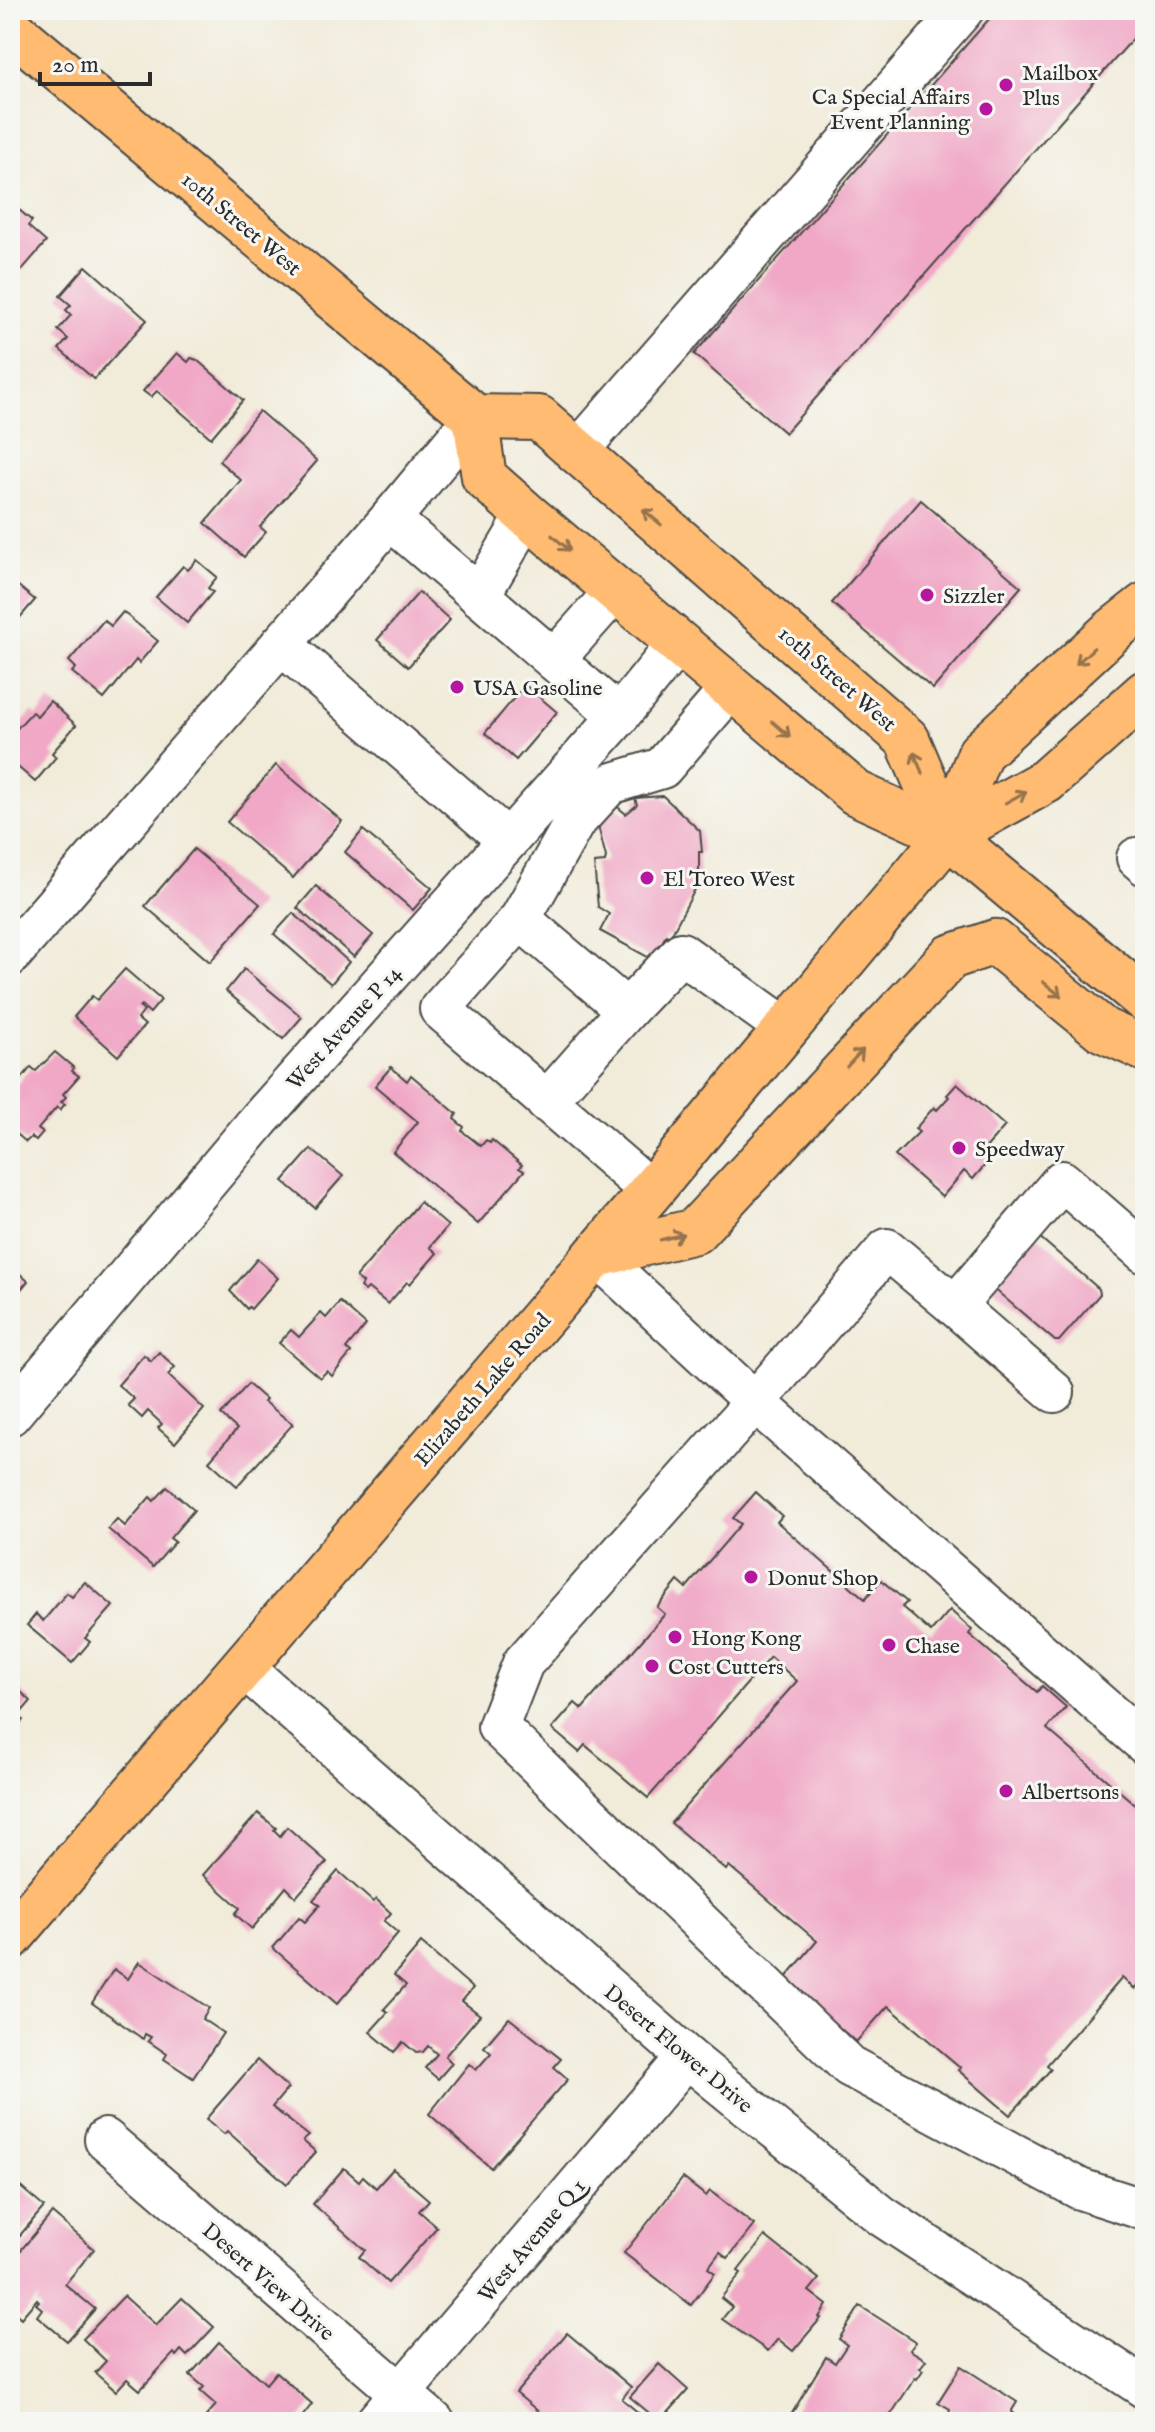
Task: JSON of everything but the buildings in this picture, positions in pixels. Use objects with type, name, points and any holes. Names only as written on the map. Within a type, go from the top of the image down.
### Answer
[{"type":"main road","name":"10th Street West","points":[[10,28],[475,417],[539,418],[907,739],[948,835]]},
{"type":"main road","points":[[475,417],[484,477],[527,515],[856,793],[948,835],[1145,1000]]},
{"type":"main road","points":[[948,835],[980,753],[1112,631],[1145,605]]},
{"type":"main road","points":[[948,835],[1046,781],[1145,693]]},
{"type":"main road","name":"Elizabeth Lake Road","points":[[10,1938],[651,1191],[948,835]]},
{"type":"main road","points":[[596,1255],[695,1231],[950,957],[995,942],[1103,1030],[1145,1049]]},
{"type":"street","points":[[576,453],[963,10]]},
{"type":"street","points":[[10,956],[475,417]]},
{"type":"street","points":[[479,596],[527,515]]},
{"type":"street","points":[[390,519],[619,716]]},
{"type":"street","points":[[554,660],[616,590]]},
{"type":"street","name":"West Avenue P 14","points":[[10,1415],[259,1120],[619,716],[679,642]]},
{"type":"street","points":[[281,644],[508,840]]},
{"type":"street","points":[[651,1191],[440,1009],[520,919],[574,823],[610,784],[662,768],[732,687]]},
{"type":"street","points":[[520,919],[627,1010]]},
{"type":"street","points":[[546,1102],[681,953],[787,1029]]},
{"type":"street","points":[[955,1306],[1062,1181],[1145,1253]]},
{"type":"street","points":[[1054,1392],[887,1249],[523,1663],[498,1727],[849,2066],[1080,2189],[1145,2210]]},
{"type":"street","points":[[596,1255],[755,1402],[1145,1744]]},
{"type":"street","name":"Desert Flower Drive","points":[[244,1668],[687,2057],[882,2216],[1145,2388]]},
{"type":"street","name":"West Avenue Q 1","points":[[388,2408],[687,2057]]},
{"type":"street","name":"Desert View Drive","points":[[105,2139],[388,2408],[434,2422]]},
{"type":"place","name":"Mailbox Plus","points":[[1006,85]]},
{"type":"place","name":"Ca Special Affairs Event Planning","points":[[986,109]]},
{"type":"place","name":"Sizzler","points":[[927,595]]},
{"type":"place","name":"USA Gasoline","points":[[457,687]]},
{"type":"place","name":"El Toreo West","points":[[647,878]]},
{"type":"place","name":"Speedway","points":[[959,1148]]},
{"type":"place","name":"Donut Shop","points":[[751,1577]]},
{"type":"place","name":"Hong Kong","points":[[675,1637]]},
{"type":"place","name":"Chase","points":[[889,1645]]},
{"type":"place","name":"Cost Cutters","points":[[652,1666]]},
{"type":"place","name":"Albertsons","points":[[1006,1791]]}]
